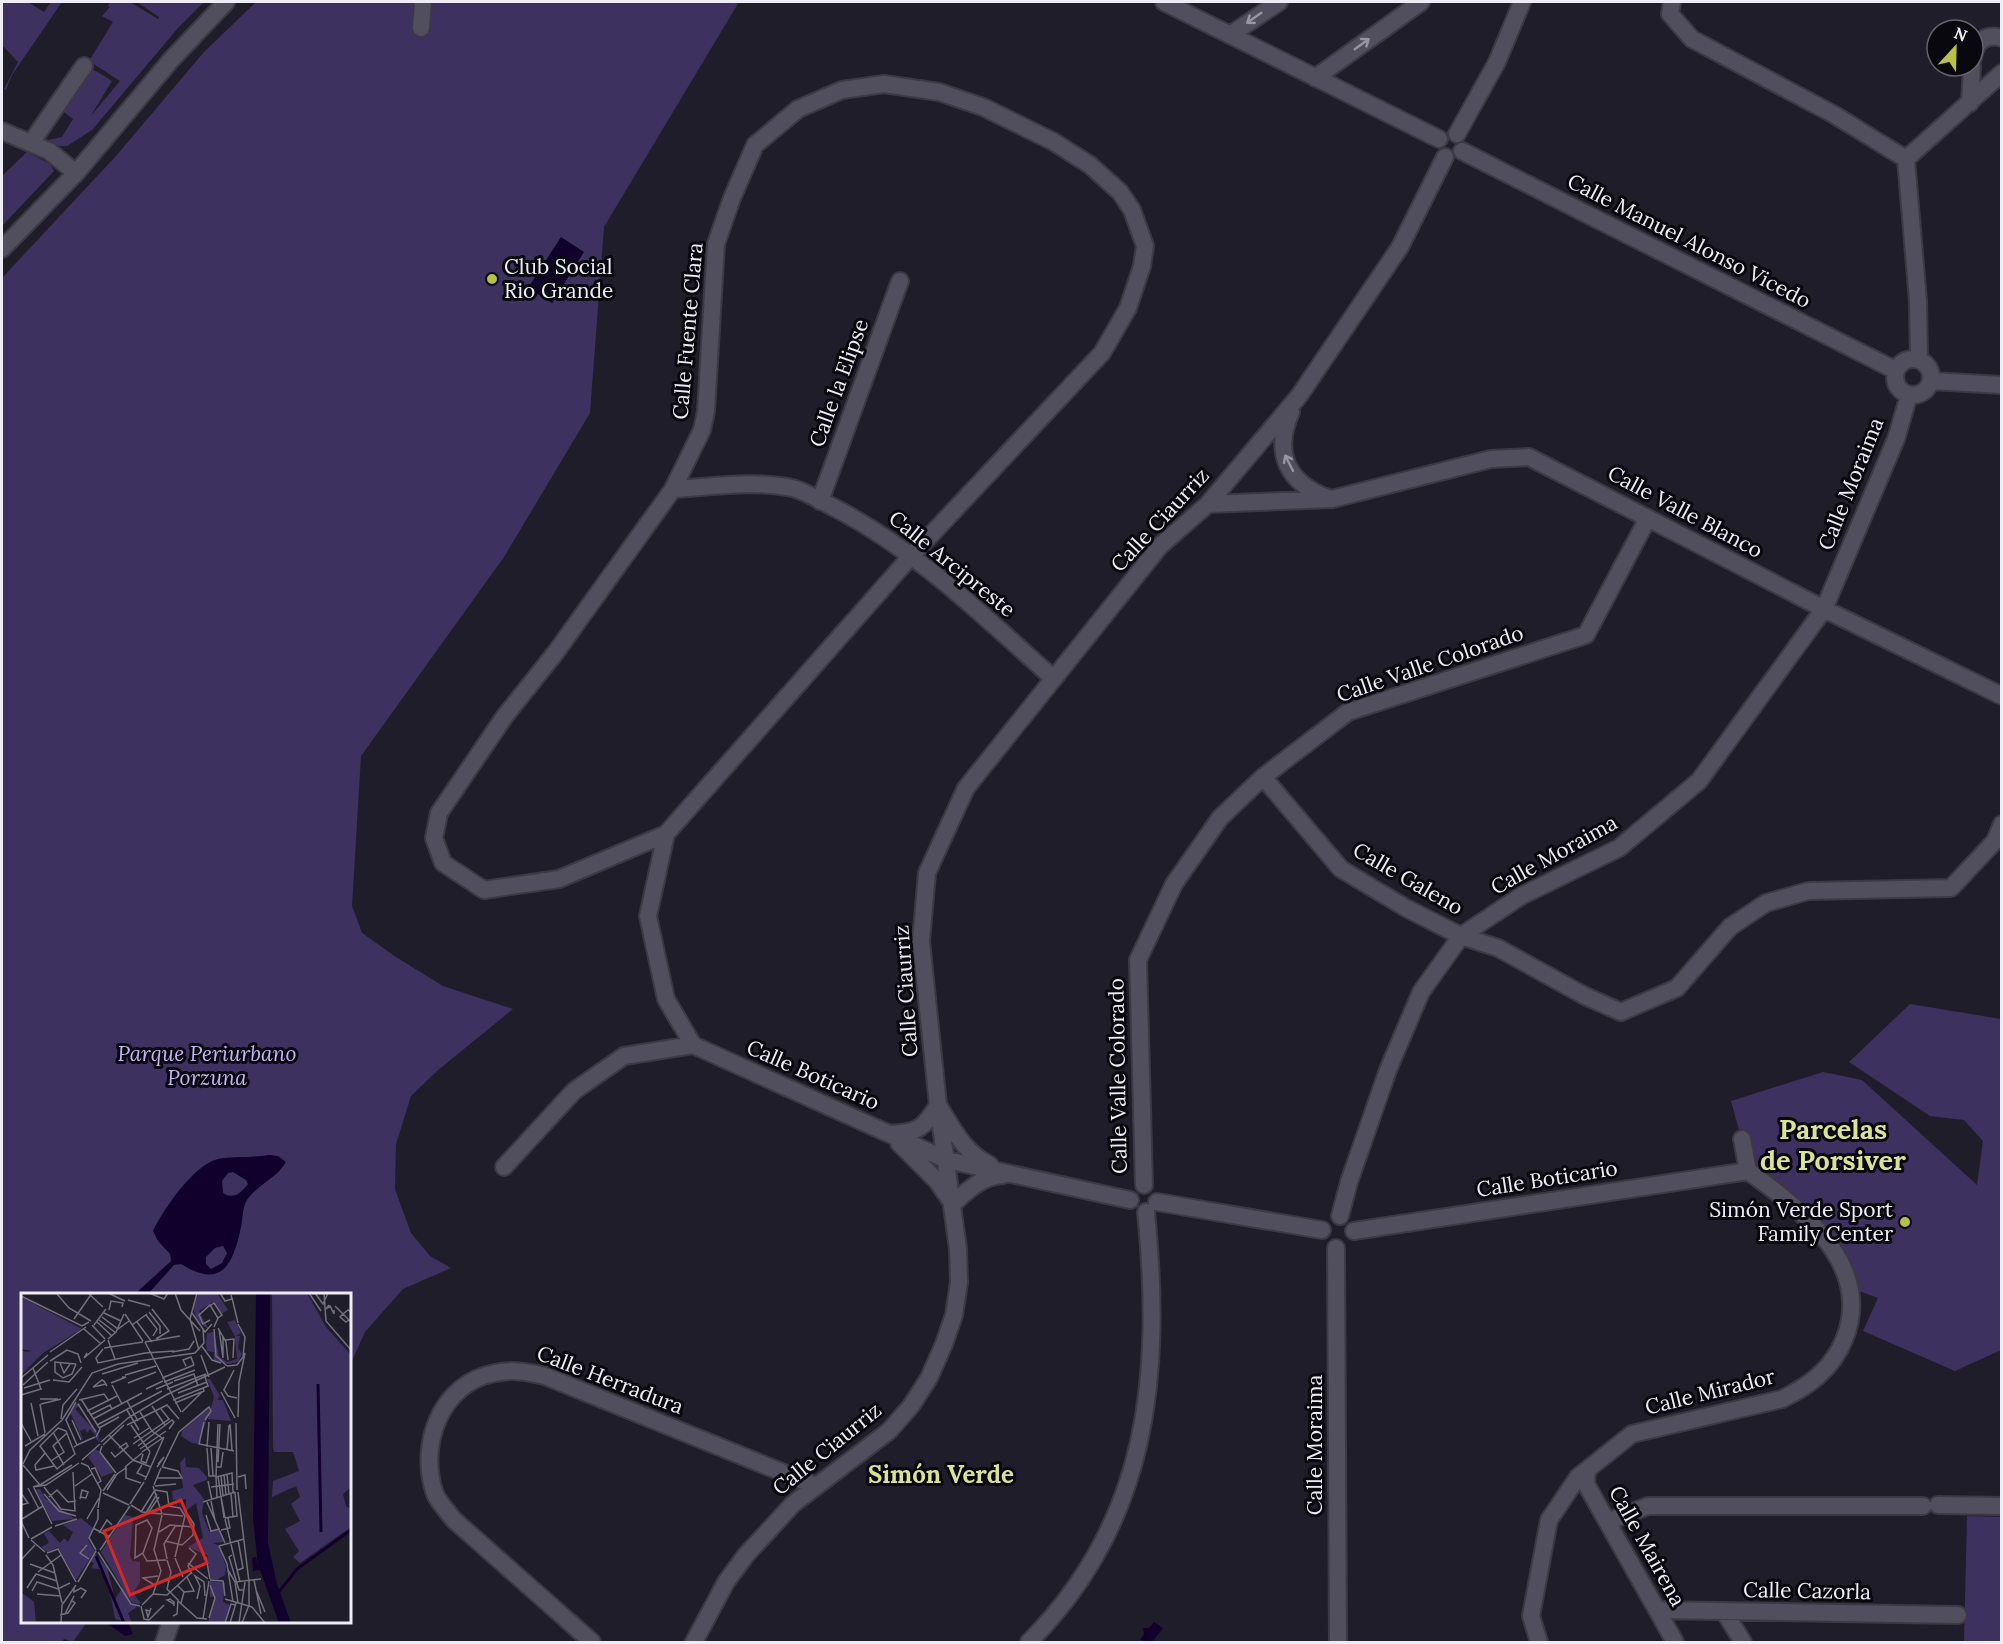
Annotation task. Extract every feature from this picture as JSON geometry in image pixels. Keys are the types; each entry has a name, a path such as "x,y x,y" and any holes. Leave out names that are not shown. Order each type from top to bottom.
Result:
{"street":[{"path":"2,249 76,172 171,60 226,2"},
{"path":"421,28 423,2"},
{"path":"1164,2 1439,139"},
{"path":"1230,36 1279,2"},
{"path":"1315,78 1421,2"},
{"path":"1457,134 1497,62 1522,2"},
{"path":"1672,2 1670,14 1692,39 1833,114 1906,159"},
{"path":"1985,38 1993,36 2001,38"},
{"path":"31,143 84,66"},
{"path":"1906,159 2001,74"},
{"path":"1970,103 1971,78"},
{"name":"Calle Fuente Clara","path":"884,84 939,92 983,108 1054,142 1090,165 1120,192 1132,210 1145,246 1142,266 1128,308 1102,353 912,555 666,834 560,879 484,890 443,863 434,838 439,813 505,716 556,652 673,489 702,430 706,411 716,244 732,198 755,145 798,109 842,90 884,84"},
{"path":"2,131 57,156 76,172"},
{"path":"1447,133 1457,134 1463,143 1462,151 1456,157 1445,157 1437,147 1439,139 1447,133"},
{"name":"Calle Manuel Alonso Vicedo","path":"1462,151 1895,370"},
{"name":"Calle Ciaurriz","path":"694,1642 726,1582 768,1529 816,1486 889,1431 911,1406 928,1378 944,1344 954,1315 959,1282 953,1204 938,1105 921,941 927,873 966,788 1160,546 1208,504 1299,396 1400,247 1445,157"},
{"path":"1906,159 1918,301 1919,359 1930,369 1931,381 1924,391 1909,395 1897,387 1895,370 1903,361 1919,359"},
{"name":"Calle la Elipse","path":"820,501 900,281"},
{"path":"1931,381 2001,385"},
{"name":"Calle Moraima","path":"1340,1216 1349,1182 1384,1081 1422,992 1461,936 1521,896 1619,848 1699,781 1824,609 1896,440 1909,395"},
{"path":"1299,396 1282,432 1282,449 1291,471 1311,491 1332,499"},
{"name":"Calle Valle Blanco","path":"1208,504 1332,499 1491,459 1529,457 1824,609 2001,696"},
{"name":"Calle Arcipreste","path":"673,489 741,485 793,488 820,501 871,527 912,555 1053,678"},
{"name":"Calle Valle Colorado","path":"1144,1185 1138,960 1174,884 1220,818 1263,777 1347,712 1586,635 1648,518"},
{"name":"Calle Galeno","path":"1263,777 1341,869 1406,908 1461,936 1498,948 1585,996 1621,1012 1677,988 1730,927 1766,903 1808,891 1951,888 1995,841 2001,824"},
{"path":"504,1167 574,1091 624,1056 693,1045 666,999 648,916 666,834"},
{"name":"Calle Boticario","path":"693,1045 947,1160 1130,1200"},
{"path":"890,1134 913,1132 925,1126 938,1105 962,1144 978,1160 1010,1174"},
{"path":"890,1134 938,1180 953,1204 968,1189 989,1176 1010,1174"},
{"path":"1742,1139 1748,1171"},
{"name":"Calle Boticario","path":"1354,1231 1748,1171"},
{"name":"Calle Mirador","path":"1539,1642 1531,1616 1549,1520 1578,1477 1632,1434 1782,1399 1805,1388 1826,1370 1839,1352 1848,1332 1852,1309 1851,1288 1839,1258 1822,1235 1784,1197 1748,1171"},
{"path":"1029,1642 1065,1602 1094,1558 1120,1507 1132,1474 1149,1395 1152,1316 1151,1207 1155,1190 1144,1185 1135,1188 1130,1200 1134,1208 1151,1207 1322,1230"},
{"path":"1340,1216 1350,1221 1354,1231 1347,1245 1336,1248 1327,1244 1322,1230 1326,1221 1340,1216"},
{"name":"Calle Moraima","path":"1336,1248 1338,1642"},
{"name":"Calle Herradura","path":"592,1642 454,1520 436,1496 429,1468 429,1446 434,1425 446,1404 462,1389 493,1373 520,1370 545,1376 816,1486"},
{"name":"Calle Mairena","path":"1587,1470 1586,1484 1609,1521 1675,1642"},
{"path":"1609,1521 1648,1506 2001,1506"},
{"name":"Calle Cazorla","path":"1657,1610 1725,1613 1958,1615"},
{"path":"1725,1613 1743,1642"},
{"path":"164,1642 171,1623"}],"green space":[{"path":"2,2 28,2 44,12 51,2 62,2 12,75 6,90 4,89 18,62 2,45"},
{"path":"110,2 130,2 158,19 159,17 137,2 204,2 178,28 92,130 67,146 59,146 48,140 62,137 73,119 64,112 91,68 112,81 90,117 120,81 89,61 113,22 102,16 110,7 108,6"},
{"name":"Parque Periurbano Porzuna","path":"256,2 739,2 604,227 590,413 504,557 361,756 352,906 362,933 443,986 513,1009 437,1071 411,1096 396,1144 395,1189 411,1233 430,1256 451,1268 403,1289 365,1332 351,1363 351,1293 21,1293 21,1623 86,1623 73,1642 64,1639 61,1642 2,1642 2,278 116,156 204,52"},
{"path":"27,152 50,164 54,171 2,226 2,176"},
{"name":"Simón Verde Sport Family Center","path":"1910,1004 2001,1019 2001,1350 1955,1371 1863,1331 1878,1298 1851,1288 1839,1258 1747,1159 1731,1101 1823,1072 1862,1080 1977,1185 1983,1141 1964,1120 1930,1116 1849,1062"},
{"path":"1967,1516 2001,1517 2001,1642 1964,1642"}],"shaded area":[{"path":"561,237 584,252 552,303 528,288"},
{"path":"269,1155 278,1156 286,1162 278,1173 247,1200 238,1241 229,1262 223,1270 215,1274 195,1271 181,1264 174,1265 149,1293 136,1293 171,1261 170,1254 158,1241 153,1231 172,1200 199,1169 218,1159","holes":["233,1172 246,1180 248,1184 240,1193 234,1196 223,1193 222,1181 228,1173","223,1246 227,1253 222,1263 211,1269 206,1264 206,1257 215,1248"]},
{"path":"1154,1622 1163,1628 1152,1642 1140,1640 1144,1634 1143,1628 1149,1628"},
{"path":"106,1623 128,1623 133,1634 125,1636"}],"place":[{"name":"Club Social Rio Grande","path":"492,279"},
{"name":"Simón Verde Sport Family Center","path":"1905,1222"}],"district":[{"name":"Parcelas de Porsiver","path":"1833,1146"},
{"name":"Simón Verde","path":"941,1475"}]}
